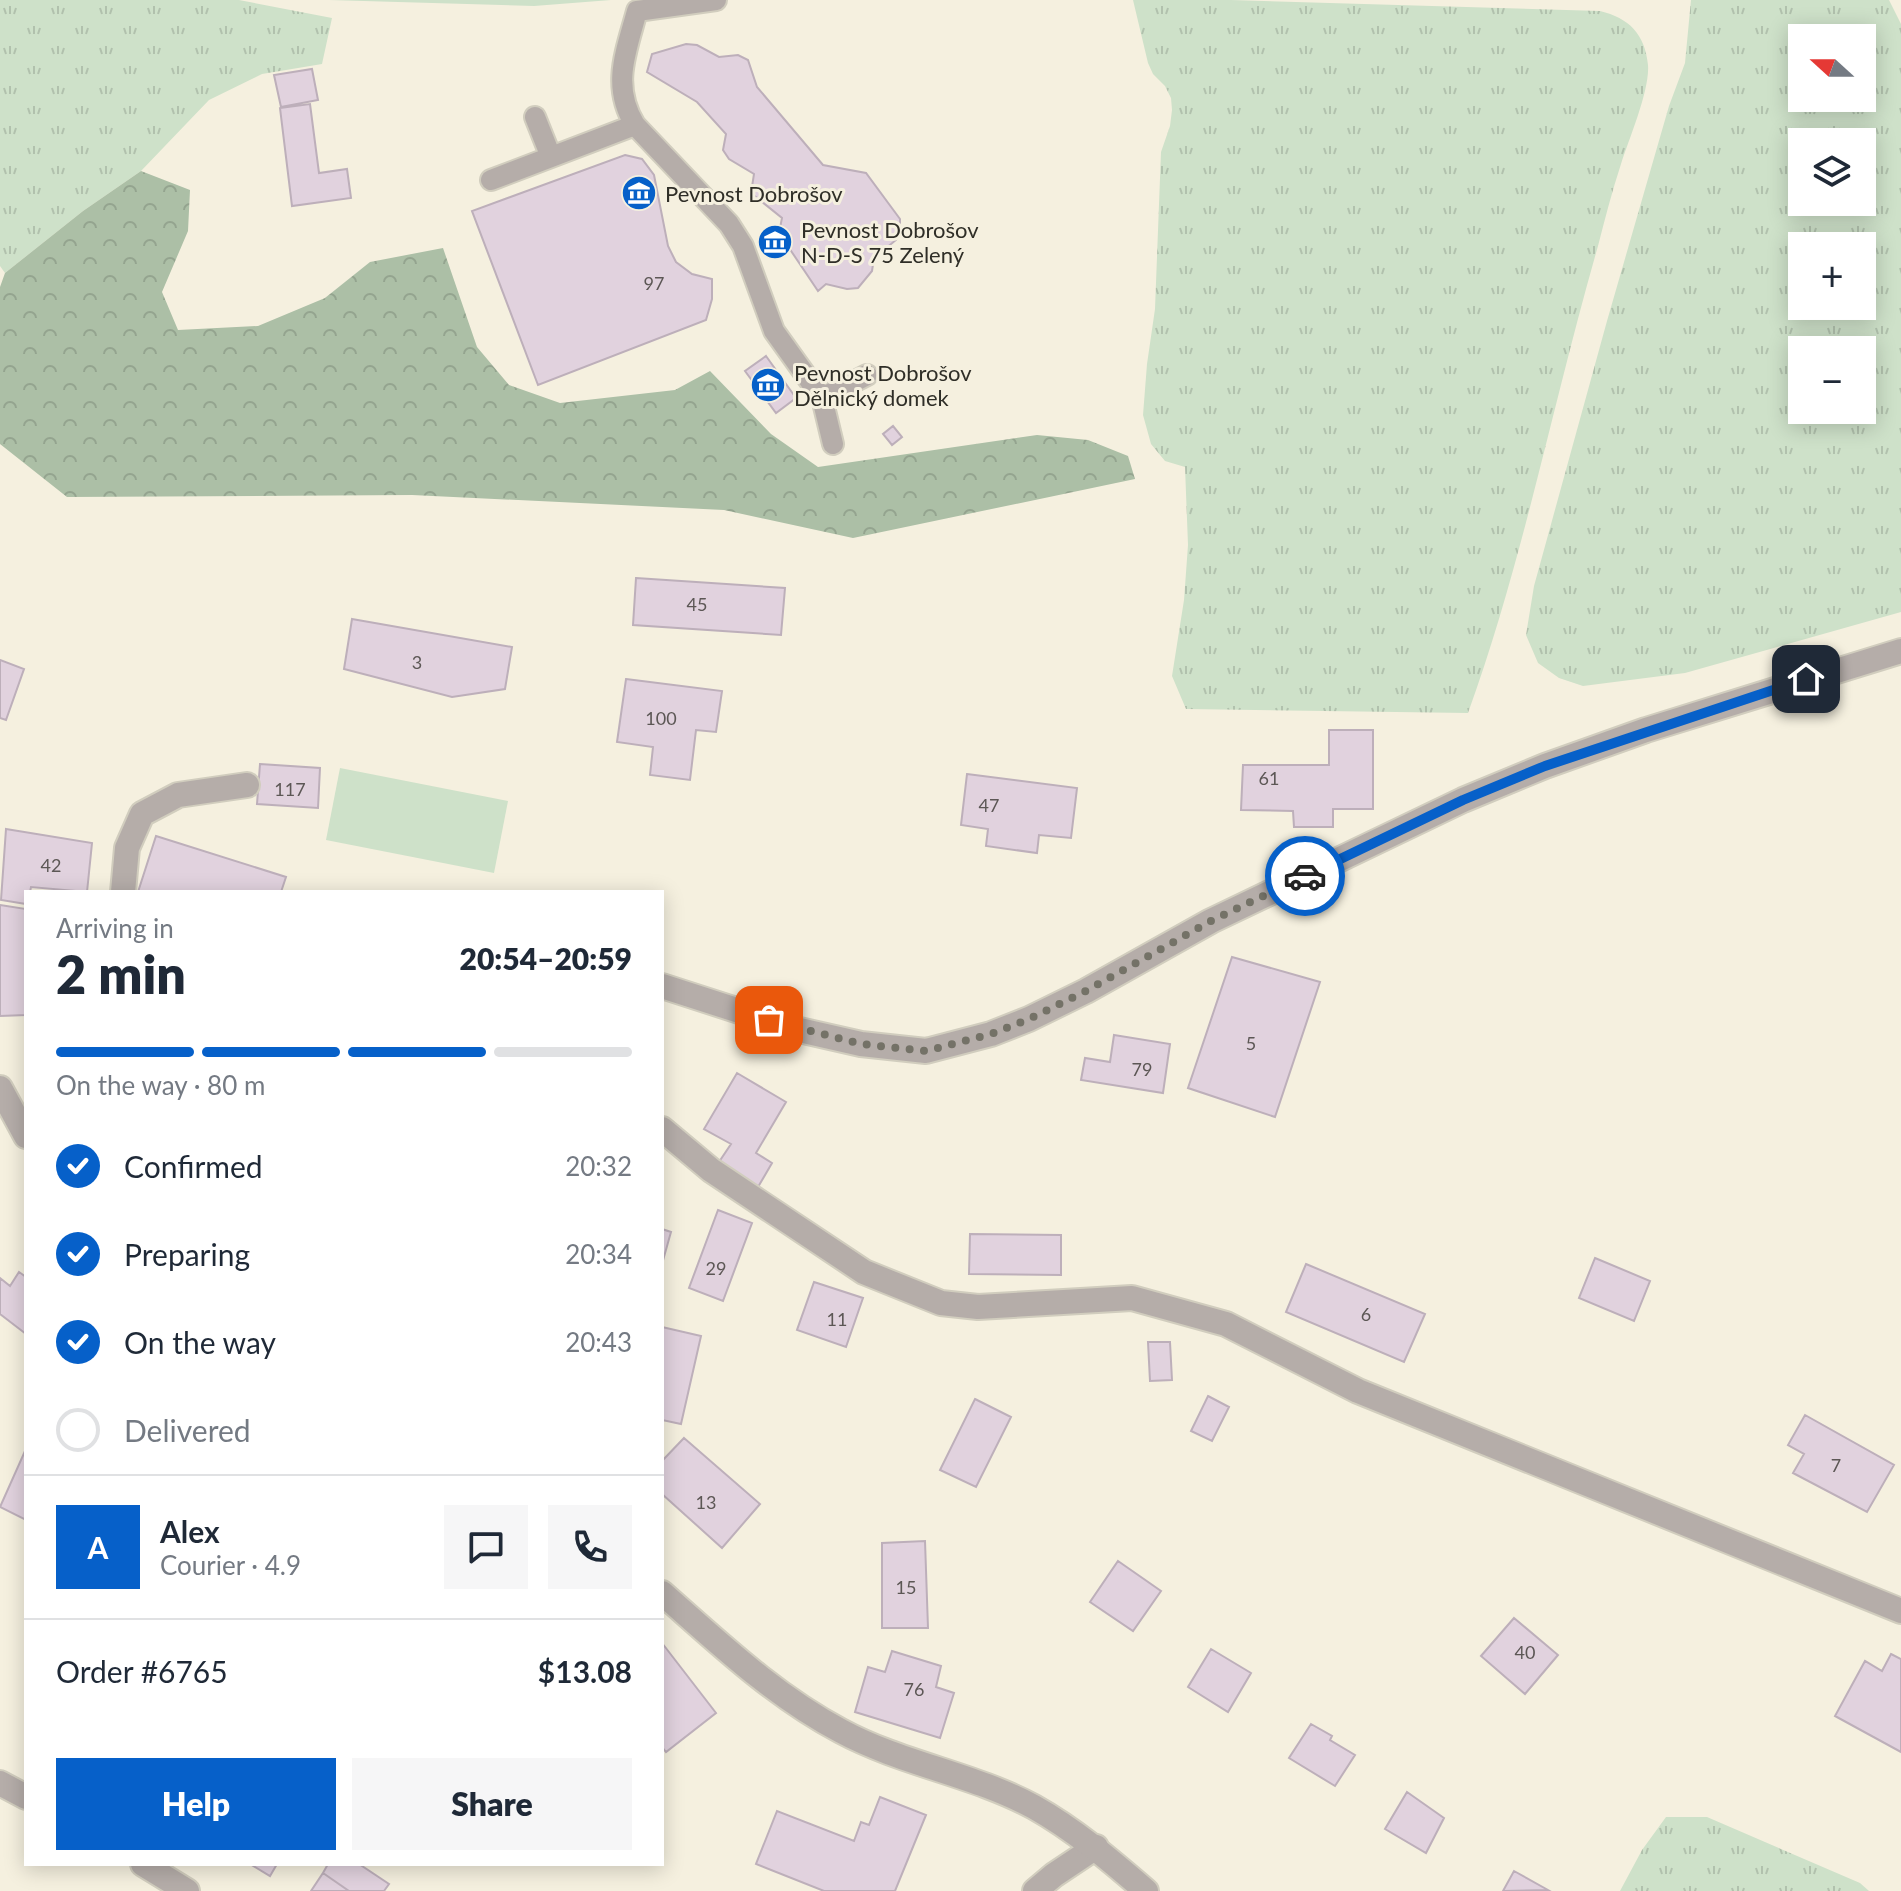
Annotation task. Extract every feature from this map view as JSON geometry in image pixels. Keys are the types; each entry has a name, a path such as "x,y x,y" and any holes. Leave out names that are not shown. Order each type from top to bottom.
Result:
{"street":[{"path":"664,987 795,1029 861,1044 926,1051 991,1034 1086,991 1211,921 1463,800 1545,766 1646,730 1901,651"},
{"path":"123,890 127,848 142,814 178,795 247,785"},
{"path":"0,1088 24,1132"},
{"path":"664,1131 711,1170 864,1272 941,1303 978,1307 1132,1298 1226,1324 1371,1397 1901,1611"},
{"path":"664,1595 748,1669 801,1708 881,1749 1032,1806 1096,1847 1146,1891"},
{"path":"0,1783 24,1796"},
{"path":"1035,1891 1096,1847"},
{"path":"146,1866 187,1891"}],"lane":[{"path":"716,0 637,11 621,75 625,109 635,125 729,224 743,246 774,331 822,398 833,444"},
{"path":"535,117 551,157"},
{"path":"491,180 635,125"},
{"path":"822,398 867,375"}],"green space":[{"path":"0,0 239,0 332,18 322,64 262,74 209,100 141,171 83,211 5,273 0,266"},
{"path":"329,0 611,0 534,6"},
{"path":"1133,0 1600,11 1627,23 1643,44 1648,75 1642,101 1609,205 1505,598 1468,713 1186,709 1172,676 1184,600 1188,545 1185,467 1165,461 1151,444 1143,415 1155,309 1161,152 1172,110 1165,86 1153,74 1148,63"},
{"path":"1691,0 1889,0 1901,24 1901,612 1685,673 1583,686 1559,678 1538,663 1526,635 1534,586 1669,106 1685,63"},
{"path":"141,171 190,190 188,231 162,292 178,330 258,326 325,298 370,262 443,248 477,347 509,385 560,403 675,390 710,371 771,434 818,467 1037,435 1088,440 1128,456 1135,479 853,538 724,510 412,495 67,497 0,444 0,287 5,273 83,211"},
{"path":"340,768 508,801 494,873 326,840"},
{"path":"1666,1817 1707,1817 1860,1883 1869,1891 1620,1891 1642,1850"}],"building":[{"path":"686,44 697,45 719,57 738,55 748,60 757,87 823,165 866,173 900,219 896,240 874,258 872,271 858,288 826,284 818,291 779,233 782,218 751,193 754,174 729,159 723,150 726,134 697,102 647,72 652,54"},
{"path":"312,69 318,100 281,107 274,75"},
{"path":"310,104 319,173 347,169 351,198 292,206 280,108"},
{"path":"625,155 642,159 654,175 668,246 676,262 692,274 712,279 712,299 706,320 538,385 472,211"},
{"path":"766,356 796,398 776,413 745,371"},
{"path":"893,426 902,437 892,445 883,434"},
{"path":"636,578 785,588 781,635 633,625"},
{"path":"352,619 512,647 505,689 452,697 344,669"},
{"path":"0,660 24,669 6,720 0,718"},
{"path":"626,679 722,691 716,732 696,730 690,780 650,775 653,747 617,742"},
{"path":"1329,730 1373,730 1373,809 1333,809 1333,827 1294,827 1293,811 1241,810 1243,765 1329,765"},
{"path":"260,764 320,768 318,808 257,804"},
{"path":"967,774 1077,788 1071,838 1039,835 1037,853 986,846 988,829 961,825"},
{"path":"6,829 92,843 87,890 31,887 30,890 24,890 24,904 1,900"},
{"path":"156,836 286,877 282,890 139,890"},
{"path":"0,905 24,909 24,1015 0,1016"},
{"path":"1232,957 1320,982 1275,1117 1188,1088"},
{"path":"1114,1035 1170,1044 1163,1093 1081,1080 1085,1058 1110,1062"},
{"path":"737,1073 786,1102 756,1153 772,1163 758,1187 719,1162 731,1144 704,1129"},
{"path":"718,1210 752,1223 723,1301 689,1288"},
{"path":"664,1230 671,1232 664,1257"},
{"path":"970,1234 1061,1235 1061,1275 969,1274"},
{"path":"1595,1258 1650,1281 1634,1321 1579,1298"},
{"path":"1306,1264 1425,1314 1404,1362 1286,1312"},
{"path":"19,1272 24,1276 24,1332 0,1314 0,1278 10,1286"},
{"path":"814,1282 863,1298 846,1347 797,1330"},
{"path":"664,1327 701,1336 681,1424 664,1420"},
{"path":"1148,1342 1170,1342 1172,1380 1150,1381"},
{"path":"1208,1396 1229,1407 1212,1441 1191,1431"},
{"path":"975,1399 1011,1417 976,1487 940,1470"},
{"path":"1805,1415 1894,1465 1867,1512 1793,1473 1804,1454 1788,1445"},
{"path":"684,1438 760,1504 722,1548 664,1496 664,1459"},
{"path":"24,1453 24,1519 0,1507"},
{"path":"925,1541 928,1628 882,1628 882,1543"},
{"path":"1118,1561 1161,1591 1133,1631 1090,1602"},
{"path":"1514,1618 1558,1655 1525,1694 1481,1656"},
{"path":"664,1646 716,1713 666,1752 664,1750"},
{"path":"1211,1649 1251,1673 1228,1712 1188,1687"},
{"path":"892,1651 941,1666 936,1687 954,1693 940,1738 855,1712 868,1667 885,1672"},
{"path":"1891,1654 1901,1659 1901,1752 1835,1716 1865,1661 1882,1671"},
{"path":"1311,1724 1355,1755 1335,1786 1289,1758"},
{"path":"1407,1792 1444,1818 1426,1853 1385,1829"},
{"path":"880,1797 926,1815 895,1891 824,1891 756,1864 777,1811 854,1841 861,1822 869,1825"},
{"path":"253,1866 276,1866 270,1876"},
{"path":"327,1866 362,1866 389,1884 384,1891 349,1891 323,1873"},
{"path":"1514,1871 1548,1890 1503,1891"},
{"path":"323,1873 349,1891 311,1891"}],"way so far":[{"path":"769,1020 861,1044 926,1051 991,1034 1086,991 1211,921 1305,876"}],"place":[{"name":"Pevnost Dobrošov","path":"639,193"},
{"name":"Pevnost Dobrošov N-D-S 75 Zelený","path":"775,242"},
{"name":"Pevnost Dobrošov Dělnický domek","path":"768,385"}],"route":[{"path":"1305,876 1463,800 1545,766 1806,679"}]}
